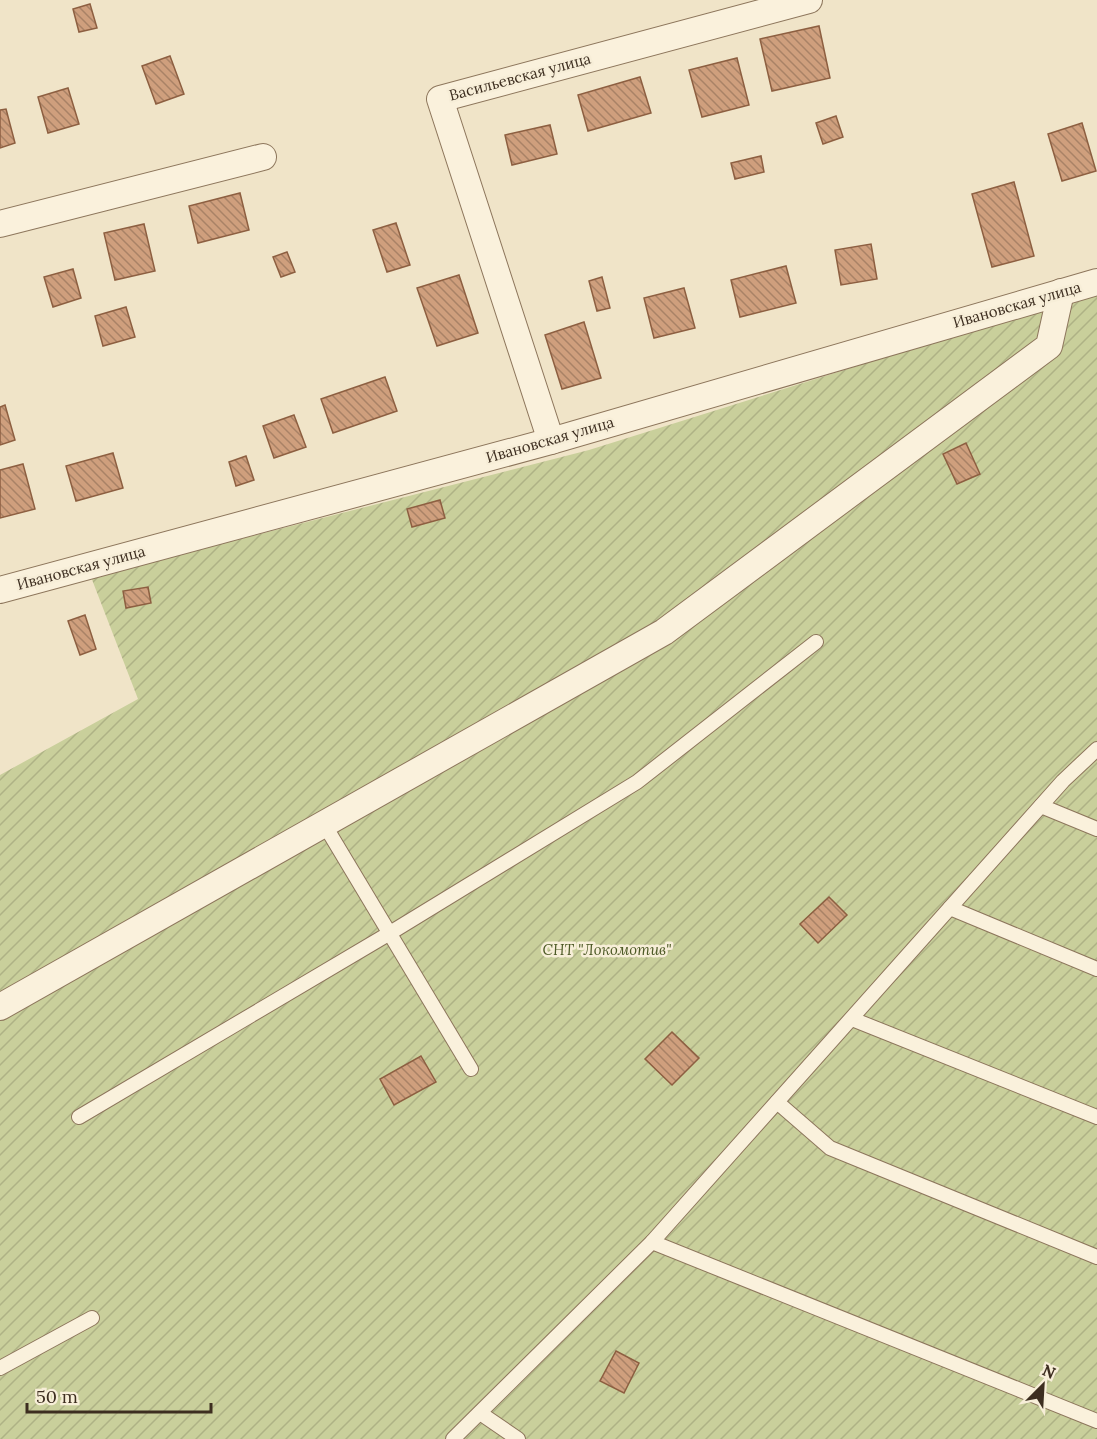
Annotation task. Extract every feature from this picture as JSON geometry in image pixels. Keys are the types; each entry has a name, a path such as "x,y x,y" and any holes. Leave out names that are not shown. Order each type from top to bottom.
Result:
{"street":[{"name":"Васильевская улица","path":"551,441 440,99 809,0"},
{"path":"0,224 263,157"},
{"name":"Ивановская улица","path":"0,590 551,441 1097,282"},
{"path":"0,1007 664,632 1050,346 1061,292"}],"lane":[{"path":"79,1117 390,933 637,782 816,642"},
{"path":"453,1439 652,1242 1063,781 1097,749"},
{"path":"1041,807 1097,829"},
{"path":"324,824 471,1069"},
{"path":"950,908 1097,969"},
{"path":"852,1018 1097,1117"},
{"path":"777,1102 830,1148 1097,1257"},
{"path":"652,1242 1097,1421"},
{"path":"0,1368 92,1318"},
{"path":"480,1413 518,1439"}],"green space":[{"name":"СНТ \"Локомотив\"","path":"1097,291 1097,1439 0,1439 0,775 138,699 91,577 589,450"}],"building":[{"path":"90,4 97,28 79,32 73,9"},
{"path":"819,26 830,78 772,91 760,39"},
{"path":"170,56 184,94 156,104 142,66"},
{"path":"737,58 749,105 702,117 689,70"},
{"path":"640,77 651,113 588,131 578,95"},
{"path":"68,88 79,124 48,133 38,97"},
{"path":"6,109 15,143 0,148 0,110"},
{"path":"836,116 843,137 823,144 816,123"},
{"path":"1082,123 1096,171 1062,181 1048,134"},
{"path":"550,125 557,154 512,165 505,135"},
{"path":"761,156 764,172 735,179 731,163"},
{"path":"1014,182 1034,256 992,267 972,194"},
{"path":"240,193 249,230 198,243 189,206"},
{"path":"396,223 410,265 387,272 373,230"},
{"path":"144,224 155,271 115,280 104,233"},
{"path":"871,244 877,279 841,285 835,250"},
{"path":"287,252 295,272 281,277 273,257"},
{"path":"786,266 796,303 740,317 731,280"},
{"path":"73,269 81,298 53,307 44,277"},
{"path":"459,275 478,333 437,346 417,288"},
{"path":"602,277 610,308 597,311 589,281"},
{"path":"684,288 695,328 654,338 644,298"},
{"path":"126,307 135,337 103,346 95,316"},
{"path":"584,322 601,378 562,389 545,335"},
{"path":"385,377 397,411 333,433 321,399"},
{"path":"5,405 15,440 0,445 0,407"},
{"path":"294,415 306,447 274,458 263,426"},
{"path":"966,443 980,474 957,484 943,454"},
{"path":"113,453 123,488 76,501 66,466"},
{"path":"246,456 254,480 236,486 229,462"},
{"path":"23,464 35,509 0,518 0,470"},
{"path":"440,500 445,518 412,527 407,509"},
{"path":"148,587 151,603 126,608 123,591"},
{"path":"85,615 96,649 80,655 68,621"},
{"path":"829,897 847,915 818,943 800,924"},
{"path":"672,1032 699,1058 672,1085 645,1059"},
{"path":"421,1056 436,1082 394,1105 380,1079"},
{"path":"616,1351 639,1363 624,1393 600,1381"}]}
